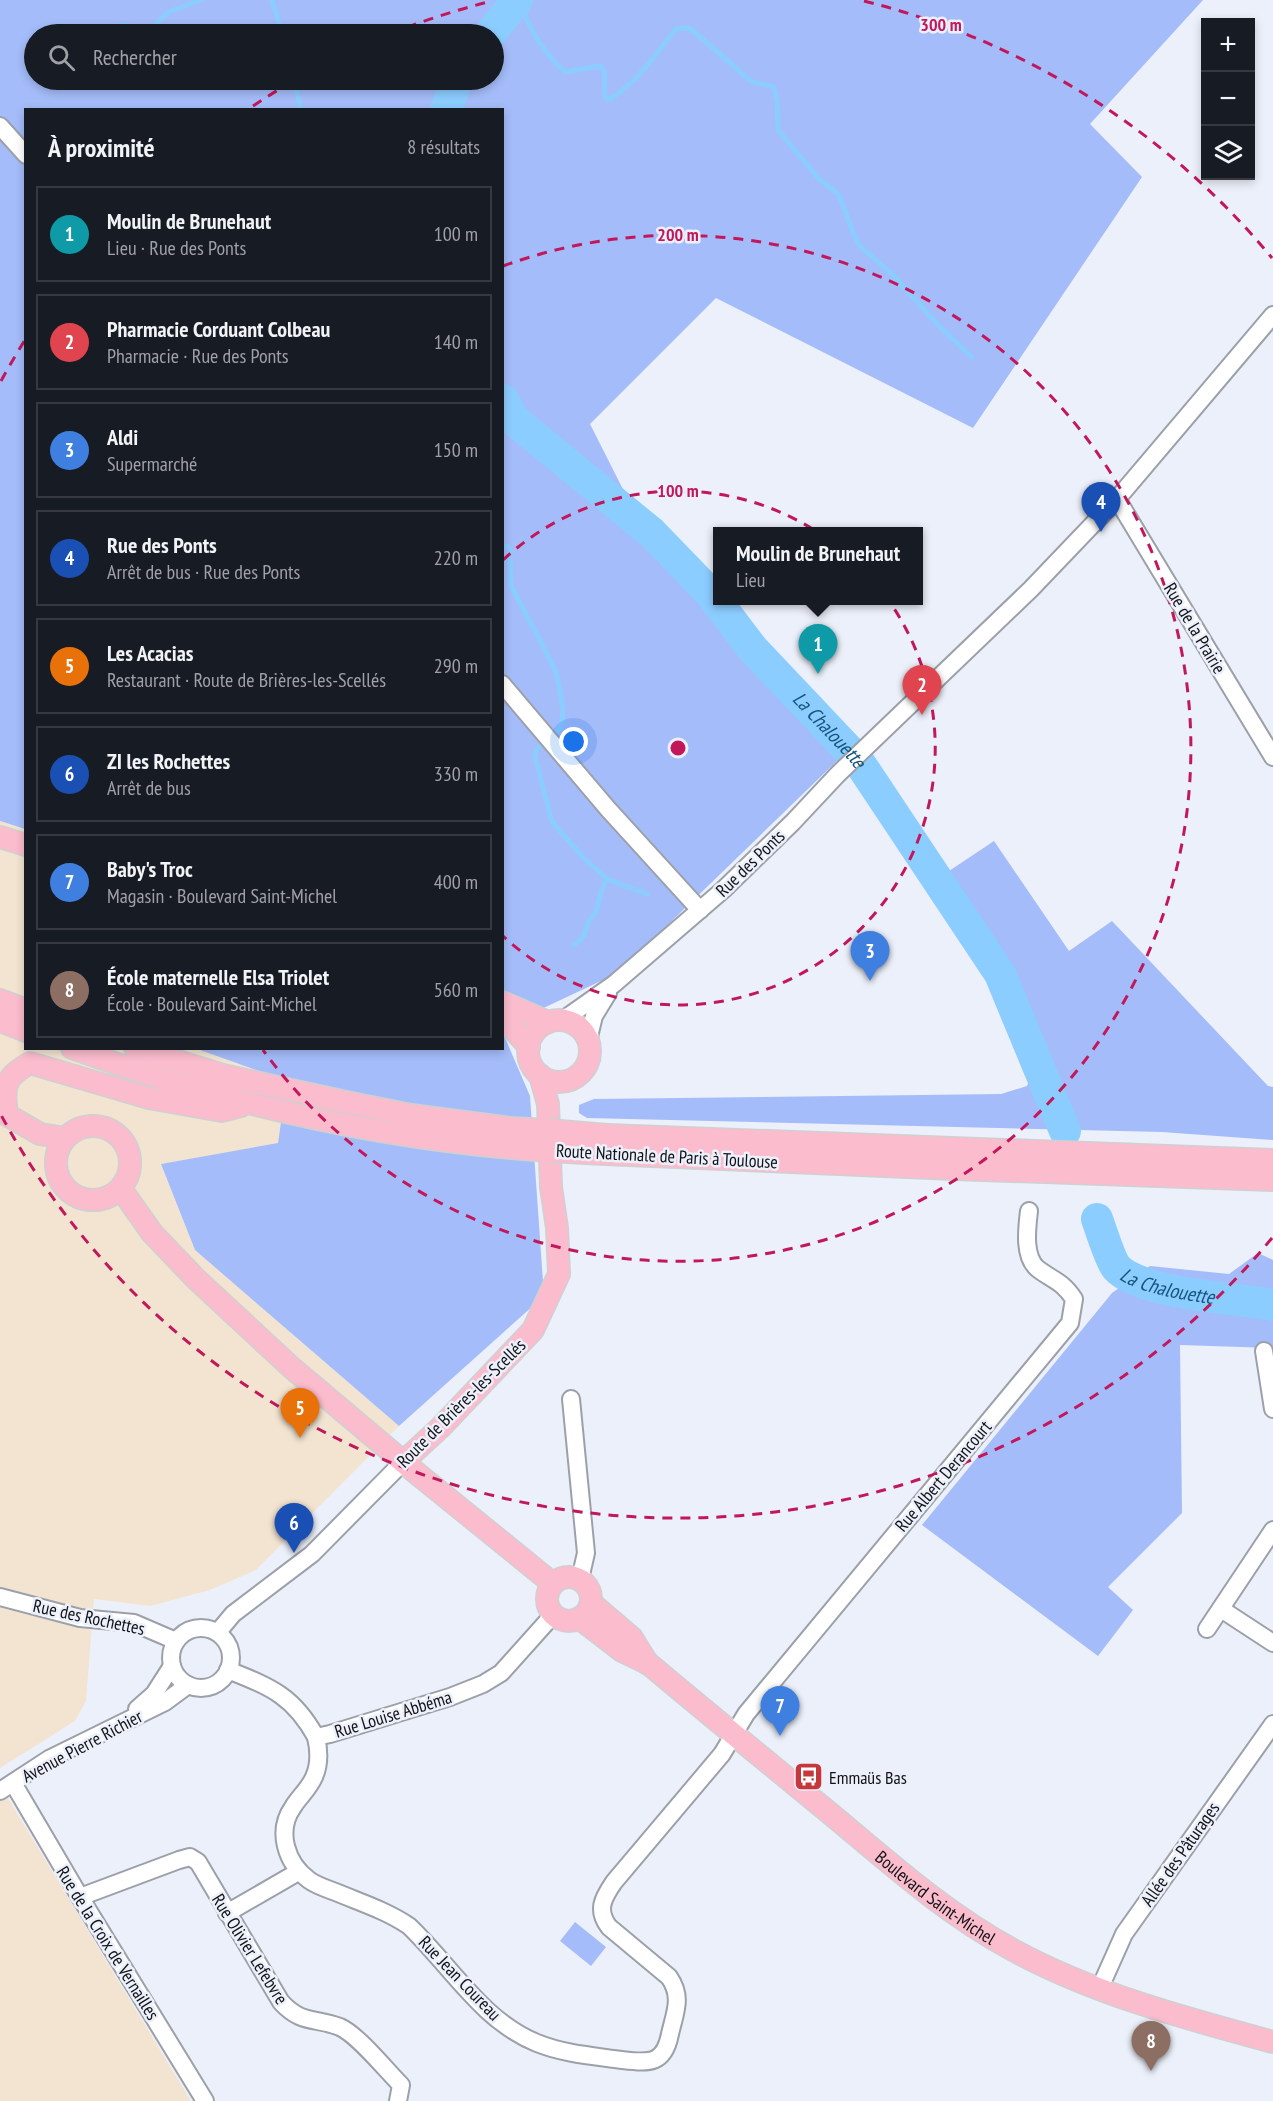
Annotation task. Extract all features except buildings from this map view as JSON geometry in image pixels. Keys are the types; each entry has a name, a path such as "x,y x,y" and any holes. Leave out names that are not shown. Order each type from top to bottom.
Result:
{"main road":[{"path":"0,837 24,844"},
{"path":"0,1000 24,1009"},
{"path":"504,1003 579,1027 588,1041 590,1051 588,1061 583,1070 566,1081 548,1080 540,1075 531,1063 529,1047 535,1032 556,1021"},
{"path":"504,1018 529,1047"},
{"path":"0,1021 24,1030"},
{"name":"Route Nationale de Paris à Toulouse","path":"77,1050 128,1069 249,1105 412,1136 510,1138 955,1169 1273,1180"},
{"name":"Route Nationale de Paris à Toulouse","path":"141,1050 223,1076 510,1138"},
{"path":"64,1138 40,1134 8,1115 4,1096 5,1085 16,1070 30,1063 148,1098 222,1111 249,1105"},
{"name":"Route de Brières-les-Scellés","path":"403,1462 441,1426 533,1330 559,1274 557,1228 551,1186 548,1104 540,1075"},
{"path":"548,1104 566,1081"},
{"path":"0,1125 55,1160"},
{"path":"85,1126 108,1129 118,1135 126,1144 131,1167 121,1189 112,1196 90,1201 68,1192 56,1172 55,1160 64,1138 85,1126"},
{"name":"Route Nationale de Paris à Toulouse","path":"606,1144 1273,1160"},
{"path":"121,1189 152,1233 196,1280 292,1368 552,1583"},
{"path":"570,1576 580,1579 590,1591 585,1610 567,1621 553,1615 546,1600 552,1583 570,1576"},
{"name":"Boulevard Saint-Michel","path":"585,1610 632,1638 649,1664 934,1900 976,1928 1013,1950 1099,1990 1193,2021 1273,2042"}],"street":[{"path":"0,126 24,153"},
{"name":"Rue des Ponts","path":"556,1021 614,984 723,890 863,749 1031,589 1117,499 1273,315"},
{"name":"Rue de la Prairie","path":"1117,499 1273,757"},
{"path":"504,686 608,809 700,910"},
{"name":"Rue des Ponts","path":"588,1041 594,1017 614,984"},
{"name":"Rue Albert Derancourt","path":"735,1735 746,1714 1070,1323 1074,1299 1065,1285 1036,1268 1026,1243 1029,1211"},
{"path":"1264,1351 1273,1409"},
{"path":"571,1399 586,1553 580,1579"},
{"name":"Route de Brières-les-Scellés","path":"219,1632 233,1614 312,1554 403,1462"},
{"path":"1207,1629 1273,1530"},
{"name":"Rue des Rochettes","path":"0,1597 80,1618 134,1623 176,1641"},
{"path":"1221,1609 1273,1643"},
{"name":"Rue Louise Abbéma","path":"228,1670 276,1691 306,1719 316,1737 343,1731 483,1684 501,1673 553,1615"},
{"path":"197,1628 219,1632 230,1649 231,1658 228,1670 220,1681 213,1685 196,1688 188,1685 175,1674 172,1666 171,1657 176,1641 189,1630 197,1628"},
{"path":"120,1723 154,1694 172,1666"},
{"name":"Avenue Pierre Richier","path":"6,1787 49,1760 165,1702 188,1685"},
{"name":"Allée des Pâturages","path":"1099,1990 1124,1934 1273,1724"},
{"name":"Rue Jean Coureau","path":"298,1872 312,1882 388,1914 409,1926 489,2012 521,2035 537,2043 575,2053 641,2062 653,2061 661,2057 669,2040 678,1996 669,1977 609,1927 602,1918 602,1907 605,1896 614,1882 722,1754 735,1735"},
{"path":"227,1913 298,1872 287,1852 284,1835 286,1819 314,1779 318,1768 316,1737"},
{"name":"Rue de la Croix de Vernailles","path":"6,1787 80,1897 205,2101"},
{"name":"Rue Olivier Lefebvre","path":"80,1897 179,1860 190,1857 198,1862 281,2002 291,2013 339,2027 351,2034 400,2085 399,2101"}],"shaded area":[{"path":"0,0 1203,0 1090,124 1142,177 973,428 716,298 590,424 638,519 838,760 618,973 504,1027 504,108 24,108 24,829 0,821"},
{"path":"0,821 24,829 24,1050 200,1050 287,1081 278,1144 161,1164 195,1250 399,1426 256,1570 210,1590 150,1606 94,1599 86,1701 75,1721 0,1768"},
{"path":"994,841 1069,951 1112,921 1268,1086 1273,1087 1273,1140 1162,1132 587,1118 579,1113 579,1105 594,1099 1001,1094 1027,1086 1043,1042 928,885"},
{"path":"504,1035 530,1096 544,1296 399,1426 195,1250 161,1164 278,1143 287,1081 200,1050 504,1050"},
{"path":"1258,1253 1273,1260 1273,1348 1180,1345 1182,1513 1108,1587 1133,1610 1098,1656 922,1525 1112,1293 1150,1266 1229,1274"},
{"path":"0,1785 191,2101 0,2101"},
{"path":"575,1922 606,1947 591,1966 560,1941"}],"waterway":[{"path":"156,24 168,12 201,0"},
{"path":"272,0 279,24"},
{"name":"La Chalouette","path":"498,24 517,0"},
{"path":"520,0 532,30 557,64 565,72 600,66 604,71 605,97 610,99 637,76 676,29 690,28 752,82 774,87 778,130 818,178 839,195 860,246 894,276 939,326 972,357"},
{"path":"296,90 301,108"},
{"name":"La Chalouette","path":"447,108 453,90"},
{"name":"La Chalouette","path":"504,402 514,420 652,533 713,597"},
{"path":"504,546 510,549 511,586 554,667 560,689 562,722 555,733 536,750 535,757 552,822 584,858 607,879 647,894"},
{"name":"La Chalouette","path":"719,605 752,648 857,759 1000,974 1065,1131"},
{"path":"574,945 584,936 588,922 596,912 607,879"},
{"name":"La Chalouette","path":"1097,1219 1116,1267 1128,1276 1145,1283 1190,1294 1273,1305"}],"place":[{"name":"Rue des Ponts","path":"1101,532"},
{"name":"Moulin de Brunehaut","path":"818,674"},
{"name":"Pharmacie Corduant Colbeau","path":"922,715"},
{"name":"Aldi","path":"870,981"},
{"name":"Les Acacias","path":"300,1438"},
{"name":"ZI les Rochettes","path":"294,1553"},
{"name":"Baby's Troc","path":"780,1736"},
{"name":"Emmaüs Bas","path":"808,1777"},
{"name":"École maternelle Elsa Triolet","path":"1151,2071"}]}
